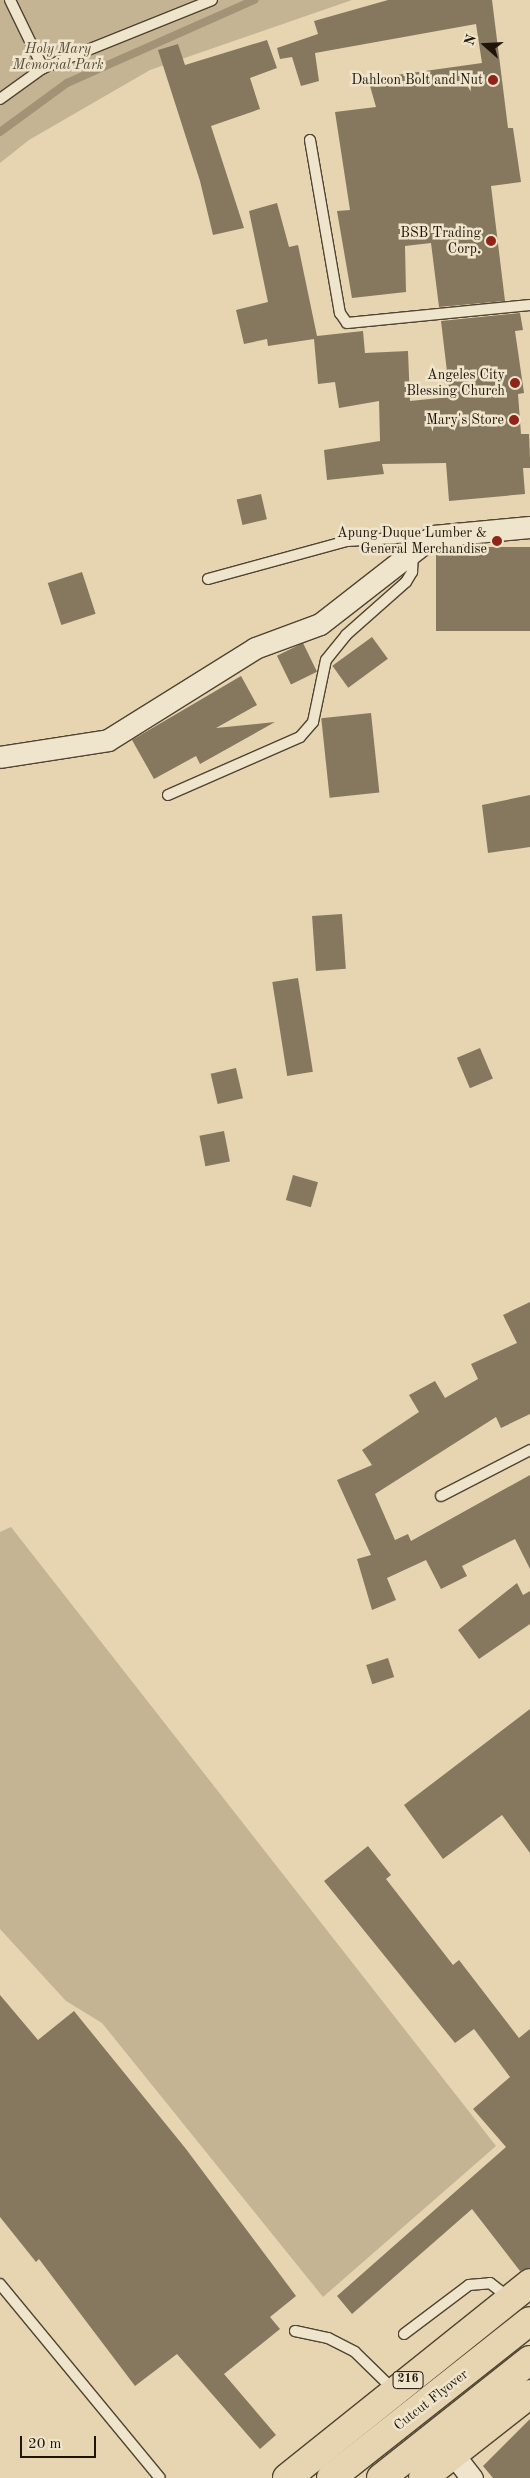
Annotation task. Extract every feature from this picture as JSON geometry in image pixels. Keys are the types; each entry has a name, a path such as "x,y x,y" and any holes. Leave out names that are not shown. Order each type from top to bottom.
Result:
{"main road":[{"name":"216","path":"287,2478 520,2291"},
{"name":"Cutcut Flyover","path":"331,2478 530,2321"},
{"path":"381,2478 530,2360"},
{"path":"423,2478 530,2394"}],"street":[{"path":"0,757 108,740 256,648 320,624 353,602 413,549 432,536 530,527"},
{"path":"453,2454 472,2478"}],"lane":[{"path":"10,0 43,68"},
{"path":"0,99 43,68 212,0"},
{"path":"310,140 340,313 347,324 530,305"},
{"path":"208,579 347,541 432,536"},
{"path":"168,796 300,737 318,708 326,660 346,636 406,582 412,572 413,549"},
{"path":"441,1496 530,1450"},
{"path":"404,2334 469,2285 490,2283 520,2291"},
{"path":"0,2284 160,2478"},
{"path":"295,2331 328,2338 355,2352 394,2391"}],"green space":[{"name":"Holy Mary Memorial Park","path":"0,0 352,0 150,70 29,140 0,163"},
{"path":"11,1527 496,2146 323,2297 102,2023 66,2001 0,1929 0,1532"}],"building":[{"path":"388,0 492,0 508,128 513,128 521,182 491,186 505,301 439,307 431,243 405,246 406,292 352,298 337,211 350,210 335,112 376,107 368,79 482,63 476,24 315,53 319,81 301,86 292,57 280,59 277,48 318,34 314,21"},
{"path":"267,40 277,68 250,78 260,109 211,126 244,228 213,235 200,181 158,50 178,44 185,65"},
{"path":"277,203 289,247 298,245 317,336 363,331 365,353 408,351 410,401 450,397 441,321 520,313 523,330 515,331 524,393 518,394 521,434 529,434 530,458 530,468 523,468 525,494 449,501 446,463 382,464 384,474 327,480 324,450 380,441 379,401 339,408 335,382 318,384 314,339 268,346 267,339 244,344 236,310 268,302 249,211"},
{"path":"261,494 267,519 242,525 237,500"},
{"path":"436,547 530,547 530,631 436,631"},
{"path":"82,572 96,614 61,625 48,583"},
{"path":"372,637 388,659 348,688 332,666"},
{"path":"303,643 317,672 291,684 277,656"},
{"path":"241,676 257,705 216,728 275,722 200,764 196,756 154,779 132,740"},
{"path":"371,713 379,793 330,798 321,718"},
{"path":"530,795 530,847 488,853 482,805"},
{"path":"342,914 346,969 316,971 312,916"},
{"path":"298,978 313,1072 287,1076 272,982"},
{"path":"480,1048 493,1078 470,1088 457,1058"},
{"path":"236,1068 243,1098 218,1104 211,1074"},
{"path":"224,1131 230,1161 205,1166 199,1136"},
{"path":"293,1175 318,1182 311,1207 286,1200"},
{"path":"530,1302 530,1414 501,1428 496,1417 375,1494 395,1540 408,1534 411,1541 530,1475 530,1569 515,1539 462,1566 467,1576 441,1589 426,1560 387,1578 396,1600 372,1610 357,1559 371,1555 337,1480 372,1465 362,1450 419,1412 409,1395 435,1381 445,1398 478,1379 471,1364 517,1343 503,1315"},
{"path":"517,1583 523,1595 530,1591 530,1624 479,1659 458,1630"},
{"path":"388,1658 394,1677 372,1684 366,1665"},
{"path":"530,1709 530,1853 502,1815 443,1859 404,1805"},
{"path":"368,1846 391,1875 386,1879 453,1965 459,1960 519,2038 530,2029 530,2268 520,2271 472,2209 352,2314 337,2296 506,2147 473,2109 510,2077 474,2029 455,2043 324,1881"},
{"path":"0,1995 38,2040 74,2011 186,2149 296,2296 270,2317 280,2329 224,2374 276,2435 260,2449 177,2354 135,2386 39,2259 36,2262 0,2217"},
{"path":"530,2419 530,2478 493,2478 483,2466"}],"waterway":[{"path":"0,132 67,83 254,0"}],"place":[{"name":"Dahlcon Bolt and Nut","path":"493,80"},
{"name":"BSB Trading Corp.","path":"491,241"},
{"name":"Angeles City Blessing Church","path":"515,383"},
{"name":"Mary's Store","path":"514,420"},
{"name":"Apung Duque Lumber & General Merchandise","path":"497,541"}]}
